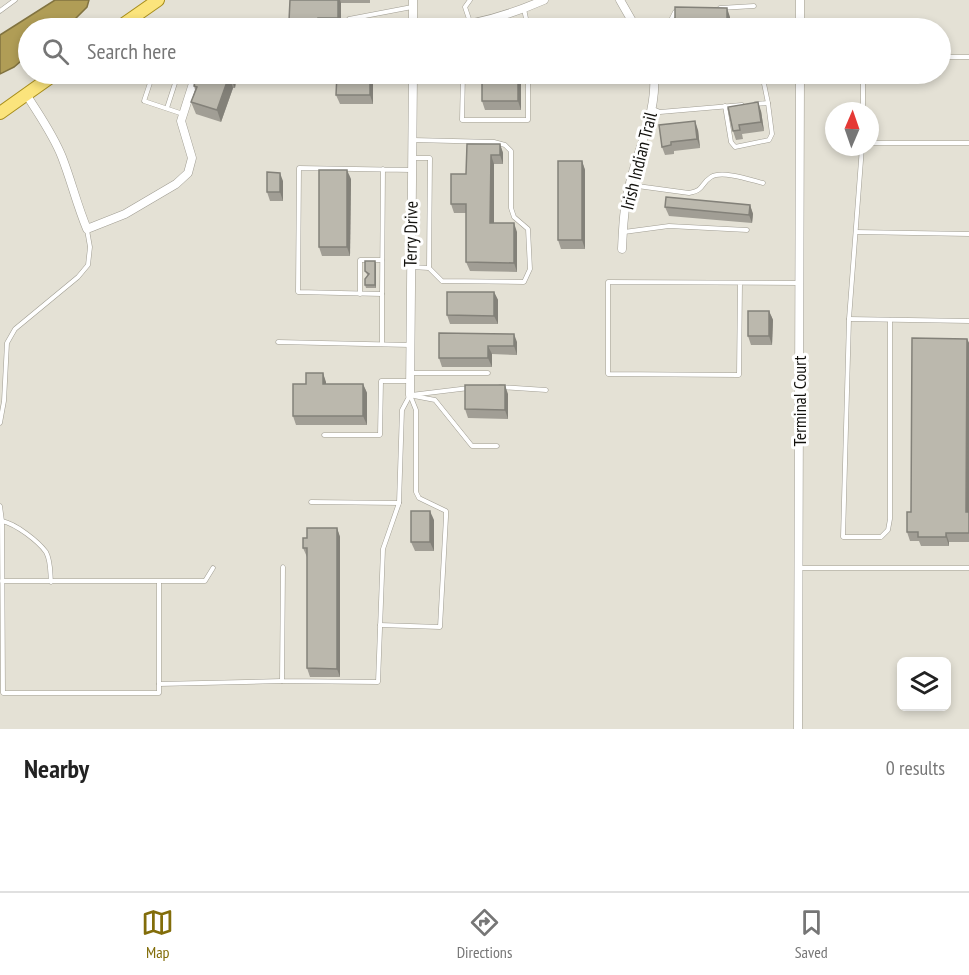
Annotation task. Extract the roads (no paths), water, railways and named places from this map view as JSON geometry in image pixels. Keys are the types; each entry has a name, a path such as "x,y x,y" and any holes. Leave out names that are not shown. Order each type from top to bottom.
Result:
{"main road":[{"path":"132,18 158,0"},
{"path":"0,113 40,84"}],"street":[{"path":"488,18 544,0"},
{"path":"620,0 630,18"},
{"path":"800,0 800,18"},
{"path":"26,94 50,132 62,157 76,203 87,229 124,214 176,184 188,172 192,158 181,121 193,84"},
{"name":"Terry Drive","path":"410,395 413,84"},
{"name":"Irish Indian Trail","path":"622,249 629,185 653,109 654,84"},
{"name":"Terminal Court","path":"798,729 800,84"}],"lane":[{"path":"0,10 15,0"},
{"path":"468,18 465,7 470,0"},
{"path":"353,18 413,3"},
{"path":"709,9 754,6"},
{"path":"524,8 526,18"},
{"path":"672,18 675,12 686,11"},
{"path":"951,57 969,57"},
{"path":"150,84 144,101 183,114"},
{"path":"167,108 175,84"},
{"path":"463,84 462,120 528,120 528,84"},
{"path":"725,106 731,142 735,147 769,140 772,134 764,84"},
{"path":"863,84 863,102"},
{"path":"653,109 660,112 768,103"},
{"path":"411,267 429,268 442,281 524,282 530,269 528,229 514,217 511,208 512,152 505,145 494,142 412,140"},
{"path":"879,143 969,143"},
{"path":"861,156 849,319 843,537 881,537 888,530 890,519 890,320"},
{"path":"412,158 430,158 429,268"},
{"path":"382,294 298,292 298,168 412,171"},
{"path":"382,344 382,294 379,270 382,260 383,170"},
{"path":"629,185 689,193 698,191 712,177 722,174 763,183"},
{"path":"623,232 675,225 747,230"},
{"path":"0,423 4,401 7,343 15,329 78,277 88,265 90,247 87,229"},
{"path":"856,232 969,234"},
{"path":"360,294 360,278 363,269 360,260 382,260"},
{"path":"360,278 366,278"},
{"path":"740,283 739,375 608,374 608,282 800,283"},
{"path":"849,319 969,321"},
{"path":"278,342 410,345"},
{"path":"324,435 380,435 381,381 410,377 488,373"},
{"path":"410,395 479,387"},
{"path":"499,387 546,390"},
{"path":"410,395 435,400 472,446 497,446"},
{"path":"159,684 282,681 378,682 383,549 399,503 402,410 410,395"},
{"path":"380,625 440,627 447,517 446,511 419,498 416,492 416,410 410,395"},
{"path":"311,502 399,503"},
{"path":"0,506 3,693 159,693 159,582"},
{"path":"2,520 15,524 46,552 51,582"},
{"path":"282,681 283,567"},
{"path":"2,581 206,582 213,568"},
{"path":"799,568 969,568"}]}
